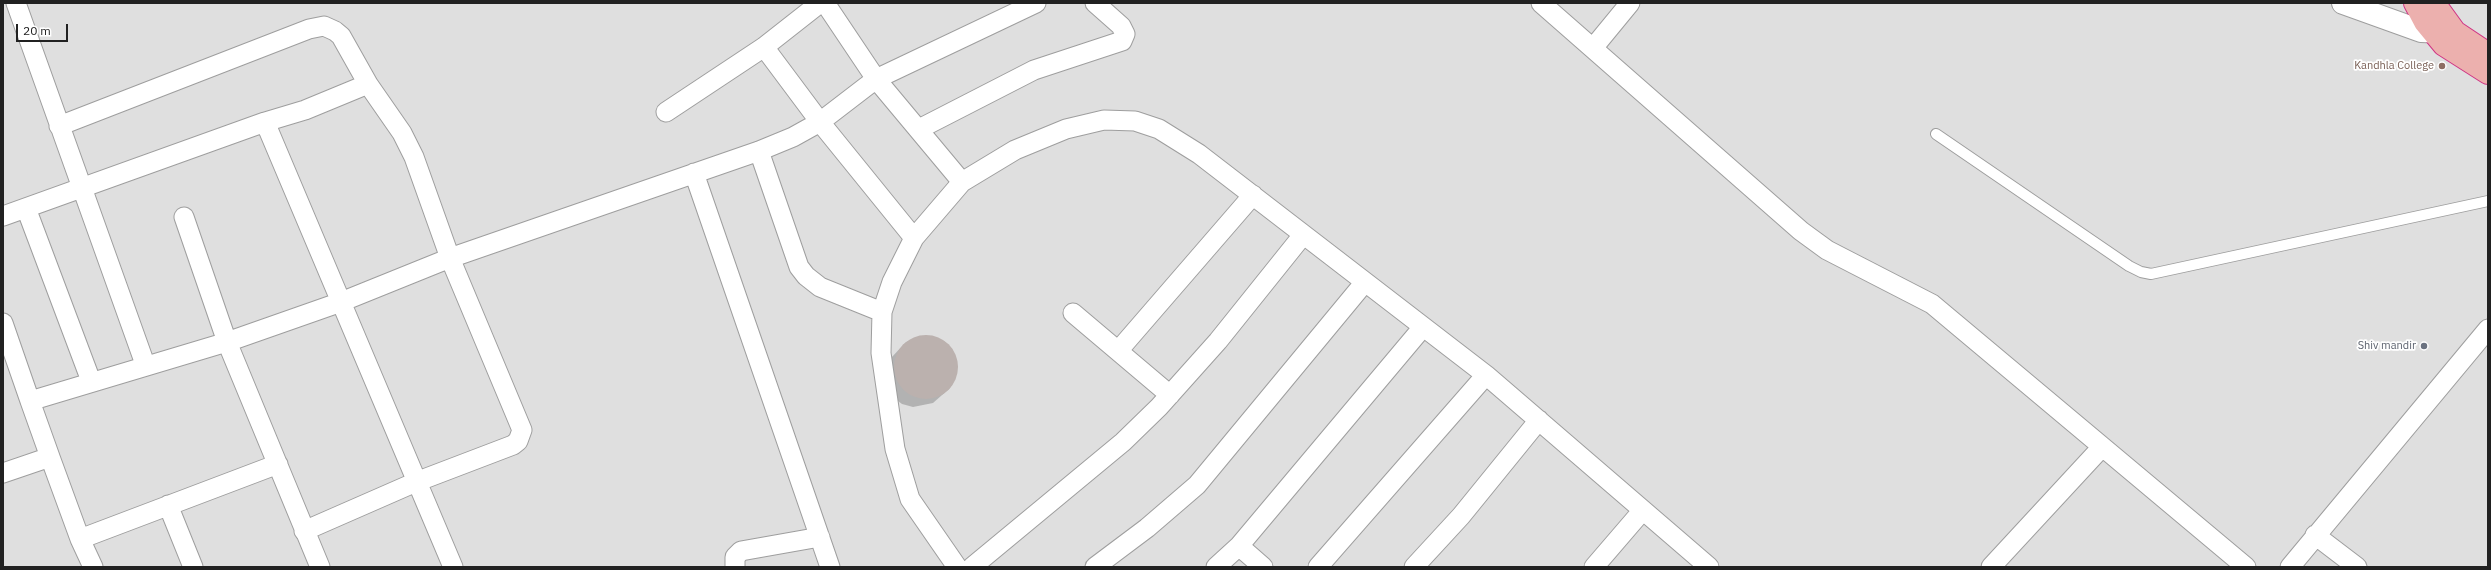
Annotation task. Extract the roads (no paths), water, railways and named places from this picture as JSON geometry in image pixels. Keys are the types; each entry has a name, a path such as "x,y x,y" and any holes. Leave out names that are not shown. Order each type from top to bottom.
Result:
{"highway":[{"path":"2415,3 2433,32 2444,45 2488,73"},
{"path":"2434,3 2455,32 2488,54"}],"street":[{"path":"16,3 145,364"},
{"path":"666,112 764,47 820,3"},
{"path":"825,3 876,79 962,182"},
{"path":"30,401 145,364 227,342 341,302 450,258 694,173 759,152 793,138 820,122 876,79 1036,3"},
{"path":"919,130 1034,70 1122,41 1124,34 1121,26 1095,3"},
{"path":"1541,3 1801,231 1827,250 1932,304 2246,567"},
{"path":"1593,48 1630,3"},
{"path":"2344,3 2421,31 2455,32"},
{"path":"59,126 309,29 324,26 336,31 341,36 368,84 402,133 414,157 450,258 522,430 518,441 513,445 416,482 304,531"},
{"path":"764,47 820,122 914,238"},
{"path":"3,216 265,122 305,110 368,84"},
{"path":"957,567 910,499 895,449 881,353 882,312 892,282 914,238 962,182 1015,150 1066,129 1104,120 1135,121 1159,129 1199,154 1486,375 1709,567"},
{"path":"265,122 453,567"},
{"path":"759,152 799,267 806,276 820,287 882,312"},
{"path":"694,173 830,567"},
{"path":"1118,351 1252,195"},
{"path":"26,208 91,381"},
{"path":"184,217 227,342 320,567"},
{"path":"972,567 1123,442 1170,395 1218,341 1303,235"},
{"path":"1095,567 1147,528 1197,484 1365,282"},
{"path":"1073,314 1170,395"},
{"path":"3,323 80,539 93,567"},
{"path":"1216,567 1239,546 1423,327"},
{"path":"2290,567 2315,535 2488,329"},
{"path":"1318,567 1486,375"},
{"path":"1414,567 1461,516 1539,420"},
{"path":"1990,567 2102,447"},
{"path":"3,473 50,457"},
{"path":"80,539 278,464"},
{"path":"168,506 192,567"},
{"path":"1594,567 1643,510"},
{"path":"2315,535 2357,567"},
{"path":"735,567 735,557 741,551 820,537"},
{"path":"1239,546 1263,567"}],"lane":[{"path":"1936,134 2129,266 2141,272 2151,274 2488,201"}],"place":[{"name":"Kandhla College","path":"2442,66"},
{"name":"Shiv mandir","path":"2424,346"}]}
